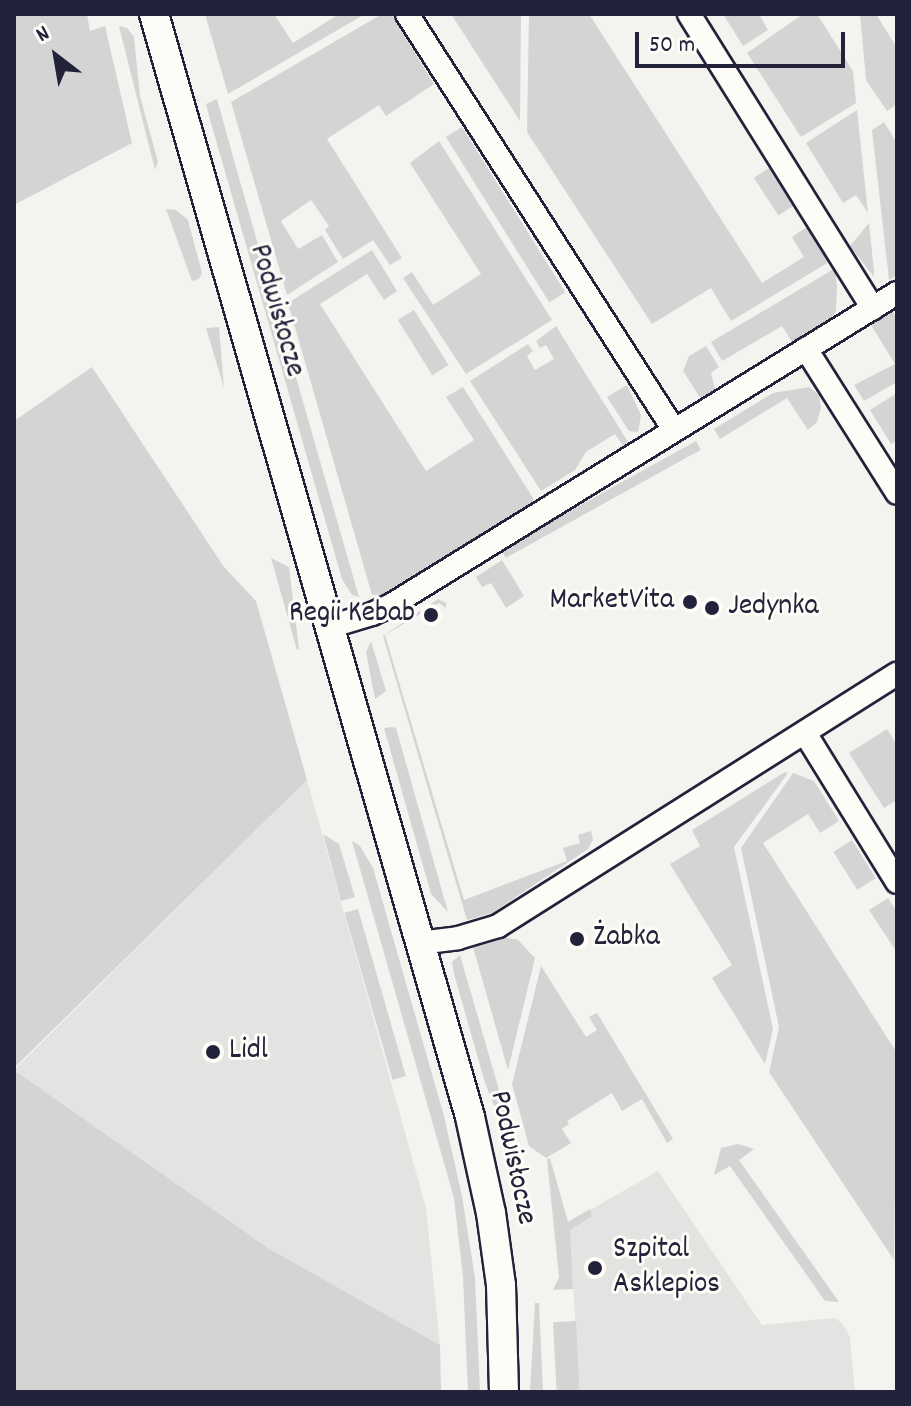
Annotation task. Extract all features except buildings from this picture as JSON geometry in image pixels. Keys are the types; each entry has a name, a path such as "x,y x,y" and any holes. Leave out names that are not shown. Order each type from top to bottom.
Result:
{"street":[{"name":"Podwisłocze","path":"154,14 470,1117 491,1213 501,1285 504,1392"},
{"path":"407,14 674,430"},
{"path":"689,14 873,308"},
{"path":"329,627 393,604 897,293"},
{"path":"806,349 897,493"},
{"path":"419,943 458,938 498,926 897,674"},
{"path":"805,733 897,882"}],"shaded area":[{"path":"14,14 87,14 90,31 105,26 132,143 14,205"},
{"path":"205,14 274,14 293,43 339,14 365,14 228,94"},
{"path":"382,14 391,14 434,84 386,116 379,105 327,139 402,258 390,265 373,240 343,259 325,230 329,226 311,200 281,221 298,249 322,235 338,262 287,295 231,102"},
{"path":"451,14 521,14 520,121"},
{"path":"529,14 589,14 762,283 804,257 792,237 807,227 829,262 731,321 711,288 652,324 527,132"},
{"path":"723,14 759,14 768,30 743,46"},
{"path":"803,14 817,14 853,71 856,103 801,137 747,53"},
{"path":"860,14 876,14 897,48 897,104 887,111 866,80"},
{"path":"119,26 127,28 134,37 140,96 158,162 155,170"},
{"path":"217,99 359,597 352,595 342,579 211,123 206,104"},
{"path":"857,110 868,213 856,195 843,203 806,143"},
{"path":"884,122 897,143 897,275 889,280 872,130"},
{"path":"462,127 565,292 549,302 446,137"},
{"path":"439,141 552,320 466,374 403,278 412,272 433,305 481,274 410,163"},
{"path":"769,168 794,206 778,216 754,178"},
{"path":"166,209 176,210 188,220 202,273 199,279 192,281"},
{"path":"869,223 874,271 874,277 850,246"},
{"path":"372,250 397,291 384,300 367,274 320,304 426,471 474,440 446,397 463,387 533,502 384,594 372,595 288,303"},
{"path":"835,271 837,286 836,311 831,318 792,342 782,326 722,361 711,342"},
{"path":"414,310 448,365 432,375 398,320"},
{"path":"893,312 897,319 897,382 864,401 854,385 895,364 871,325"},
{"path":"556,326 628,442 623,446 615,434 586,452 575,470 541,491 470,381 528,344 533,351 527,356 535,370 554,359 546,345 540,348 536,341"},
{"path":"219,327 224,388 206,328"},
{"path":"706,346 719,367 711,373 715,389 701,399 683,371 689,356"},
{"path":"92,367 224,567 256,601 307,780 14,1068 14,421"},
{"path":"627,385 641,415 638,432 629,431 607,397"},
{"path":"809,387 819,395 821,407 817,422 808,430 787,398 720,439 714,429 773,393"},
{"path":"897,393 897,440 891,444 870,410"},
{"path":"696,441 701,450 506,558 501,549"},
{"path":"271,558 289,567 297,650"},
{"path":"502,560 524,596 506,608 491,583 482,587 476,577"},
{"path":"438,599 446,603 446,608 439,603 385,635 464,900 567,861 563,848 580,843 578,835 591,831 593,840 588,849 492,913 467,920 383,636"},
{"path":"371,641 386,691 375,699 366,652"},
{"path":"384,728 396,728 448,912 431,894"},
{"path":"887,729 897,745 897,800 884,808 849,753"},
{"path":"788,773 734,847 773,1029 765,1064 712,978 732,965 670,864 700,846 692,830"},
{"path":"793,773 814,781 839,821 820,833 808,814 763,843 897,1053 894,1260 769,1072 779,1027 741,848"},
{"path":"307,780 426,1208 440,1345 268,1248 14,1070"},
{"path":"323,834 339,844 355,897 341,901"},
{"path":"852,840 876,878 857,890 833,852"},
{"path":"352,841 360,846 373,868 444,1116 462,1196 475,1278 480,1392 468,1392 463,1277 454,1198"},
{"path":"888,898 897,912 897,946 894,948 869,910"},
{"path":"358,909 406,1076 393,1080 345,913"},
{"path":"503,937 518,940 535,958 508,1070 473,947"},
{"path":"460,955 519,1159 516,1160 485,1083 454,974 452,962"},
{"path":"541,966 586,1037 597,1030 589,1017 597,1013 673,1139 667,1143 642,1099 622,1111 612,1093 567,1121 569,1124 562,1129 571,1143 546,1158 529,1146 512,1084"},
{"path":"14,1070 268,1248 440,1345 441,1392 14,1392"},
{"path":"738,1144 754,1149 739,1160 839,1302 825,1301 730,1166 714,1175 721,1148"},
{"path":"550,1158 568,1222 590,1209 592,1216 570,1230 573,1289 553,1290 559,1277 547,1159"},
{"path":"658,1171 762,1325 835,1318 843,1324 850,1337 855,1392 580,1392 569,1222"},
{"path":"535,1303 539,1303 543,1392 530,1392"},
{"path":"576,1321 580,1392 557,1392 553,1322"}],"place":[{"name":"MarketVita","path":"690,602"},
{"name":"Jedynka","path":"712,608"},
{"name":"Regii Kebab","path":"431,615"},
{"name":"Żabka","path":"577,939"},
{"name":"Lidl","path":"213,1052"},
{"name":"Szpital Asklepios","path":"595,1268"}]}
